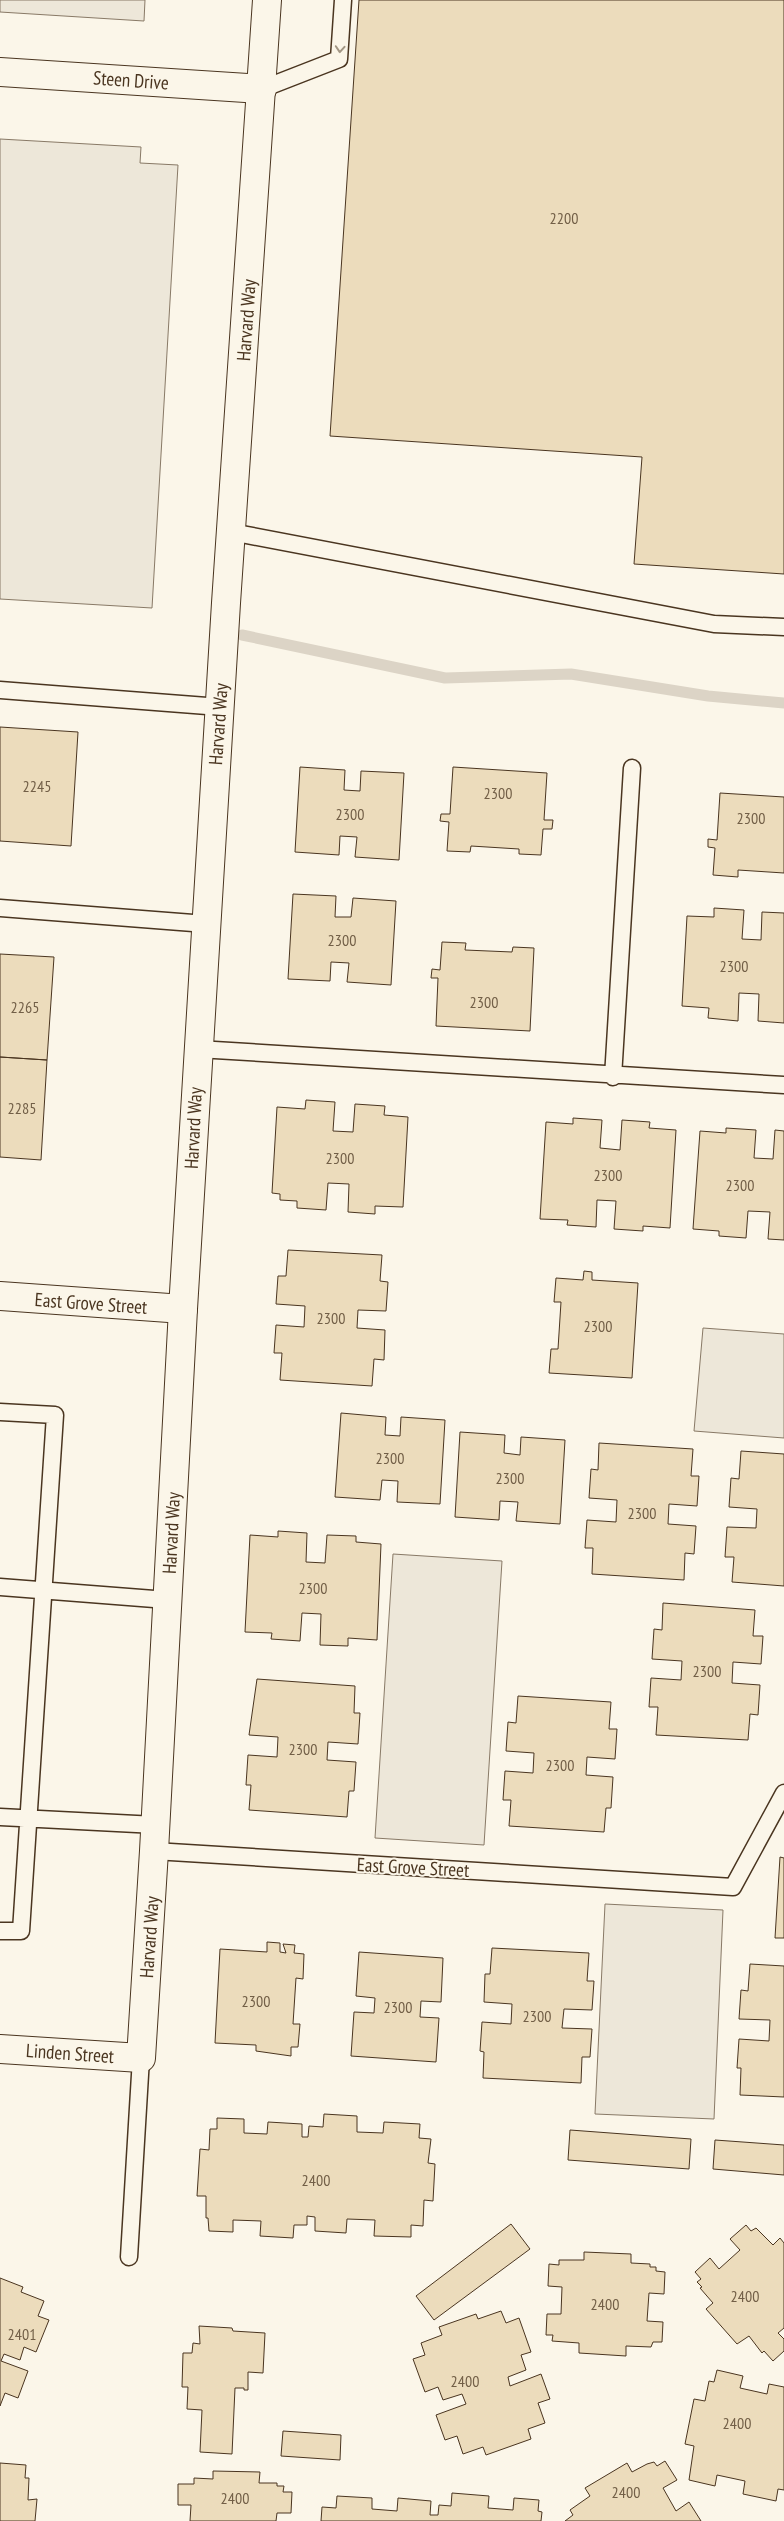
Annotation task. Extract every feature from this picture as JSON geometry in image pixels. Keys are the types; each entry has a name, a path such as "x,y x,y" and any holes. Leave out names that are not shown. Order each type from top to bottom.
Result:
{"street":[{"name":"Harvard Way","path":"141,2058 155,1838 198,1049 267,0"},
{"name":"Steen Drive","path":"0,72 262,89"},
{"name":"East Grove Street","path":"0,1296 183,1309"},
{"name":"Linden Street","path":"0,2049 141,2058"}],"lane":[{"path":"262,89 339,59 343,0"},
{"path":"231,532 714,624 784,627"},
{"path":"0,690 220,707"},
{"path":"613,1076 632,768"},
{"path":"0,908 206,924"},
{"path":"198,1049 613,1076 784,1085"},
{"path":"0,1412 55,1415 21,1931 0,1930"},
{"path":"0,1587 168,1600"},
{"name":"East Grove Street","path":"0,1817 28,1819 155,1838 672,1884 734,1886 784,1793"},
{"name":"Harvard Way","path":"129,2257 141,2058"}],"shaded area":[{"path":"0,0 145,0 144,21 0,12"},
{"path":"0,139 141,147 140,163 178,165 152,608 0,599"},
{"path":"703,1328 784,1334 784,1438 694,1431"},
{"path":"393,1554 502,1561 484,1845 375,1838"},
{"path":"605,1904 723,1910 714,2119 595,2114"}],"building":[{"path":"359,0 784,0 784,574 634,564 642,457 330,436"},
{"path":"0,727 78,732 71,846 0,841"},
{"path":"300,767 345,770 344,790 360,791 361,771 404,773 399,860 355,857 357,837 340,836 339,855 295,852"},
{"path":"453,767 547,773 544,820 553,820 552,829 543,829 541,855 519,854 519,849 471,846 470,852 447,851 449,822 440,821 441,814 450,814"},
{"path":"720,793 784,797 784,873 738,870 738,877 713,875 715,848 708,847 708,839 717,840"},
{"path":"293,894 336,896 335,917 351,917 353,898 396,901 391,985 347,982 349,963 331,962 330,981 288,979"},
{"path":"714,908 744,910 742,939 761,940 762,912 784,913 784,1023 758,1021 759,994 739,993 738,1021 708,1018 709,1008 682,1006 687,916 714,917"},
{"path":"442,942 466,943 465,950 512,952 513,947 534,948 530,1031 436,1026 438,978 431,978 432,969 440,970"},
{"path":"0,954 54,957 47,1060 0,1057"},
{"path":"0,1057 47,1060 41,1160 0,1157"},
{"path":"306,1100 335,1102 333,1131 353,1132 355,1104 385,1106 384,1115 408,1117 403,1207 375,1206 375,1214 348,1212 349,1184 328,1183 326,1210 297,1208 297,1201 280,1200 280,1194 272,1193 277,1107 305,1109"},
{"path":"573,1118 602,1120 600,1148 620,1150 622,1120 650,1122 649,1128 676,1130 670,1228 643,1226 643,1231 614,1229 616,1201 597,1200 596,1227 567,1225 568,1220 540,1219 546,1122 573,1124"},
{"path":"726,1128 756,1130 754,1158 773,1159 775,1130 784,1131 784,1240 768,1239 770,1212 748,1211 746,1238 719,1236 719,1231 693,1229 700,1131 726,1133"},
{"path":"288,1250 382,1255 380,1281 388,1282 386,1311 358,1310 357,1328 385,1330 384,1360 374,1359 372,1386 280,1380 282,1353 274,1353 276,1325 304,1327 305,1306 276,1304 278,1276 286,1276"},
{"path":"584,1271 592,1272 592,1280 638,1283 632,1378 549,1373 551,1349 558,1349 561,1302 554,1302 556,1278 583,1280"},
{"path":"341,1413 386,1417 385,1435 400,1436 401,1417 445,1420 440,1504 397,1502 398,1481 382,1480 380,1500 335,1497"},
{"path":"460,1432 505,1435 504,1453 520,1455 521,1437 565,1440 560,1524 516,1521 518,1502 500,1501 499,1520 455,1517"},
{"path":"599,1443 693,1449 691,1476 699,1476 697,1506 669,1504 668,1524 696,1526 694,1554 685,1553 684,1580 592,1574 593,1548 585,1548 587,1520 616,1522 617,1500 589,1498 591,1469 598,1470"},
{"path":"741,1451 784,1454 784,1586 732,1582 734,1557 725,1557 727,1527 756,1528 757,1509 729,1507 731,1478 739,1479"},
{"path":"278,1531 307,1533 306,1562 325,1563 327,1535 356,1536 356,1542 381,1544 377,1640 348,1638 348,1646 320,1645 321,1614 302,1613 300,1641 271,1639 272,1633 245,1632 250,1535 278,1537"},
{"path":"663,1603 755,1610 753,1636 763,1636 761,1664 733,1662 732,1683 760,1685 758,1715 750,1714 748,1740 656,1735 658,1707 649,1707 651,1678 681,1680 682,1661 652,1659 654,1629 662,1630"},
{"path":"257,1679 355,1686 354,1713 360,1713 358,1744 328,1742 327,1760 356,1762 354,1791 349,1791 347,1817 249,1810 251,1785 246,1785 248,1755 277,1757 278,1737 249,1735"},
{"path":"518,1696 611,1702 609,1729 617,1729 615,1759 587,1757 586,1775 613,1777 611,1808 606,1808 604,1832 509,1826 511,1800 503,1800 505,1771 533,1773 534,1753 506,1751 508,1722 516,1723"},
{"path":"780,1857 784,1858 784,1938 775,1938"},
{"path":"267,1942 280,1943 280,1952 286,1953 283,1944 295,1945 294,1953 304,1954 303,1979 296,1978 293,2024 300,2024 298,2047 291,2047 291,2056 256,2051 256,2045 215,2043 220,1949 267,1952"},
{"path":"492,1948 589,1953 587,1981 594,1981 592,2010 564,2009 562,2028 592,2029 590,2057 582,2057 581,2083 483,2078 484,2052 480,2051 482,2022 511,2024 512,2004 484,2002 485,1974 490,1974"},
{"path":"359,1952 443,1958 441,2002 421,2001 420,2017 439,2018 436,2062 351,2056 354,2012 374,2013 375,1998 356,1996"},
{"path":"750,1964 784,1966 784,2097 740,2095 741,2068 737,2068 739,2039 769,2041 770,2020 739,2019 741,1990 748,1991"},
{"path":"324,2114 357,2116 357,2132 383,2133 384,2122 420,2124 419,2138 431,2139 428,2163 435,2164 433,2201 424,2200 423,2226 411,2225 411,2237 374,2236 375,2220 347,2219 346,2233 315,2231 315,2217 307,2216 307,2225 294,2225 293,2238 260,2236 261,2221 233,2220 233,2232 209,2231 208,2218 206,2218 206,2196 197,2196 200,2149 209,2150 210,2129 217,2129 217,2118 244,2119 244,2133 267,2134 268,2122 302,2124 302,2137 308,2137 309,2126 323,2127"},
{"path":"570,2130 691,2139 689,2169 568,2160"},
{"path":"715,2140 784,2145 784,2175 713,2169"},
{"path":"511,2224 530,2249 434,2320 416,2296"},
{"path":"746,2225 751,2231 756,2228 773,2245 780,2238 784,2243 784,2328 778,2333 784,2339 784,2351 773,2361 764,2351 762,2353 749,2336 737,2344 706,2309 713,2303 700,2288 702,2287 697,2282 701,2279 695,2272 710,2258 719,2269 740,2250 730,2239"},
{"path":"584,2252 631,2254 631,2263 650,2264 650,2267 656,2267 656,2271 665,2272 664,2294 649,2293 647,2321 663,2322 662,2342 653,2342 651,2347 626,2346 626,2356 579,2353 579,2343 552,2341 553,2335 546,2335 547,2314 561,2314 562,2287 548,2286 549,2264 559,2265 559,2260 584,2260"},
{"path":"0,2278 23,2287 21,2292 44,2301 38,2316 49,2320 36,2352 24,2347 20,2360 4,2354 1,2361 28,2371 18,2398 5,2393 0,2406"},
{"path":"501,2311 506,2323 519,2318 531,2352 521,2355 526,2370 508,2377 510,2386 541,2374 550,2399 538,2403 545,2423 528,2429 531,2439 486,2455 483,2447 463,2454 457,2436 445,2440 436,2415 466,2404 462,2394 443,2400 438,2387 425,2392 413,2359 425,2355 421,2343 442,2335 439,2327 476,2314 478,2319"},
{"path":"199,2326 265,2333 263,2373 248,2372 248,2390 235,2388 232,2454 200,2452 202,2410 187,2409 188,2387 182,2387 183,2353 192,2353 193,2343 200,2344"},
{"path":"717,2370 743,2376 740,2388 767,2394 769,2384 784,2387 784,2490 778,2489 776,2501 743,2494 745,2481 717,2475 715,2486 689,2480 694,2446 685,2444 694,2399 705,2401 709,2381 714,2382"},
{"path":"283,2431 341,2435 340,2460 281,2456"},
{"path":"665,2461 677,2480 663,2488 676,2511 689,2502 701,2521 565,2521 573,2515 570,2510 590,2496 585,2488 627,2463 632,2472 647,2464 654,2462 657,2466"},
{"path":"0,2463 26,2465 25,2478 29,2478 28,2500 37,2499 35,2521 0,2521"},
{"path":"213,2471 260,2472 259,2483 277,2483 277,2486 284,2486 283,2492 292,2492 291,2513 277,2513 276,2521 190,2521 191,2505 178,2505 178,2484 194,2484 194,2478 213,2479"},
{"path":"452,2493 489,2496 488,2508 513,2510 514,2498 539,2500 538,2511 542,2512 541,2521 321,2521 322,2507 336,2508 337,2496 372,2498 372,2509 397,2511 398,2498 431,2501 430,2515 438,2515 439,2505 451,2506"}],"waterway":[{"path":"242,635 445,678 571,674 708,696 784,703"}]}
